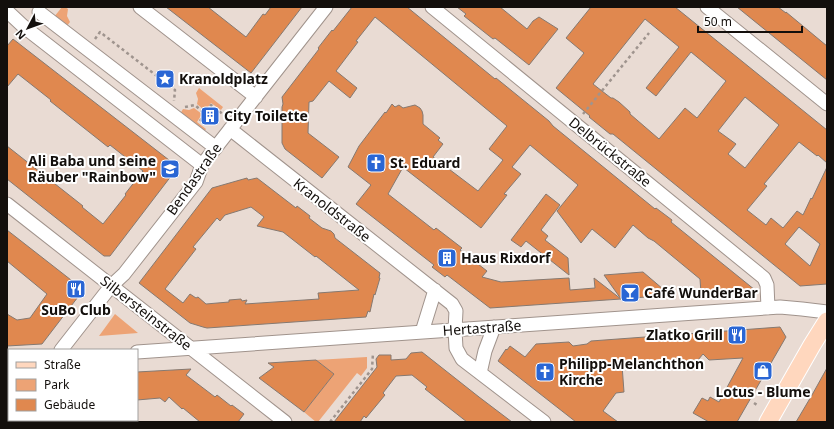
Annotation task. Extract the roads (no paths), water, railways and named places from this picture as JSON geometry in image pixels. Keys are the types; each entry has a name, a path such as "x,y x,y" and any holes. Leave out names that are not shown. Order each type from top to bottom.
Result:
{"main road":[{"path":"768,422 827,321"}],"street":[{"path":"140,7 256,97"},
{"name":"Bendastraße","path":"62,349 111,286 124,274 196,182 202,165 326,7"},
{"name":"Delbrückstraße","path":"432,7 764,278 767,285 768,308"},
{"path":"707,7 827,104"},
{"path":"8,10 26,28 202,165"},
{"path":"26,28 41,10 87,49 216,148"},
{"name":"Kranoldstraße","path":"230,130 452,304 456,311 456,348 462,359 544,422"},
{"name":"Silbersteinstraße","path":"7,204 285,422"},
{"path":"422,332 435,290"},
{"name":"Hertastraße","path":"138,352 780,307 827,312"},
{"path":"480,373 485,351 494,327"}],"place":[{"name":"Kranoldplatz","path":"165,79"},
{"name":"City Toilette","path":"210,116"},
{"name":"St. Eduard","path":"376,163"},
{"name":"Ali Baba und seine Räuber \"Rainbow\"","path":"170,169"},
{"name":"Haus Rixdorf","path":"447,258"},
{"name":"SuBo Club","path":"76,289"},
{"name":"Café WunderBar","path":"630,293"},
{"name":"Zlatko Grill","path":"737,335"},
{"name":"Lotus - Blume","path":"763,371"},
{"name":"Philipp-Melanchthon Kirche","path":"545,372"}]}
